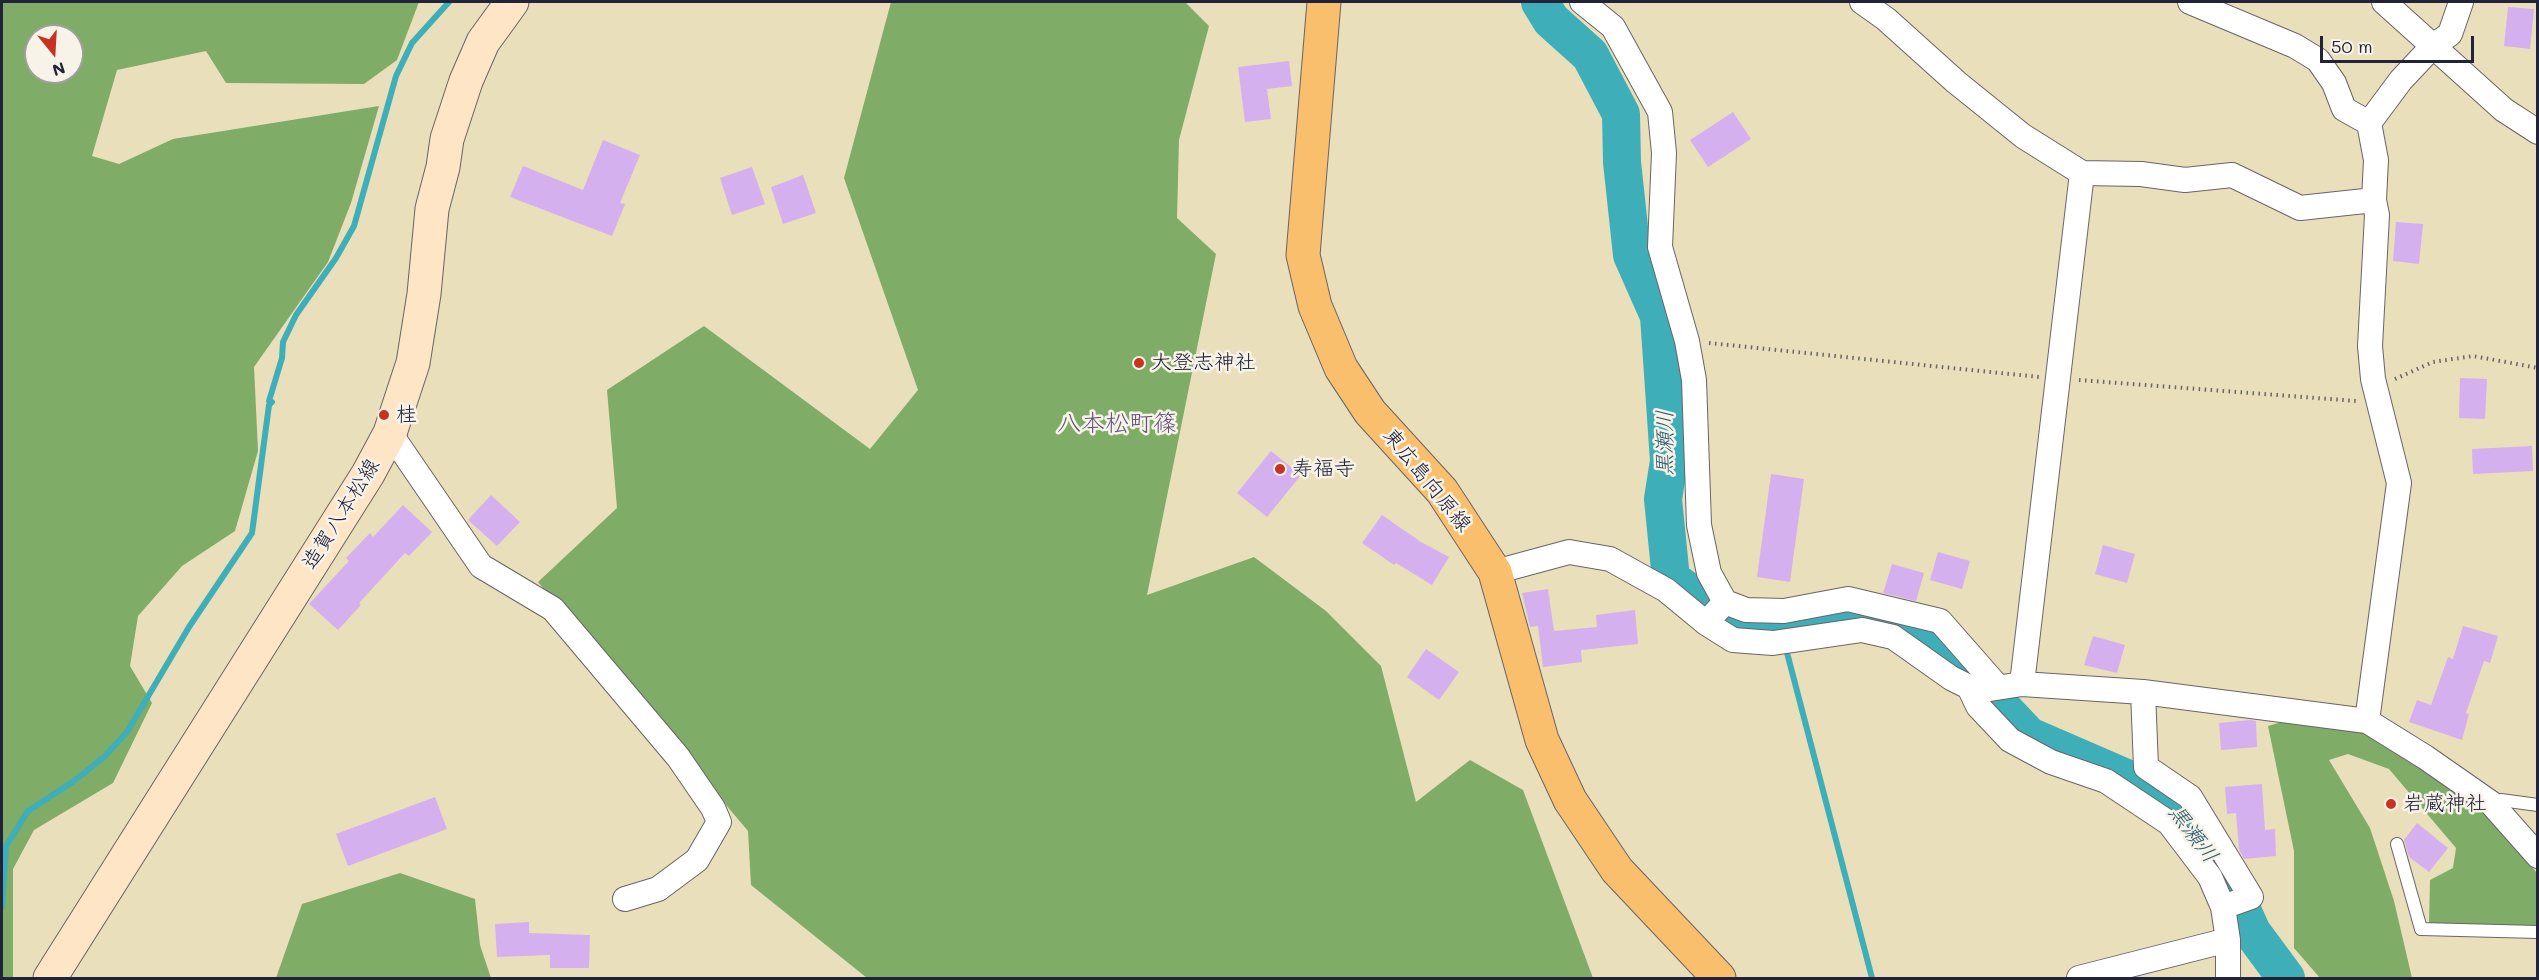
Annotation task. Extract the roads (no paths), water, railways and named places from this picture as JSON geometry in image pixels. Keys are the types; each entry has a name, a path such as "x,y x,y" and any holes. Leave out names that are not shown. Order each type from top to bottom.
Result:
{"main road":[{"name":"造賀八本松線","path":"50,978 368,474 390,433 413,363 424,294 432,209 447,139 466,81 483,42 512,2"},
{"name":"東広島向原線","path":"1324,2 1303,255 1315,306 1341,368 1370,412 1442,491 1496,572 1542,740 1570,800 1617,870 1719,978"}],"street":[{"path":"1582,2 1613,27 1660,112 1664,153 1660,247 1688,341 1694,380 1699,525 1716,613 1733,640 1773,643 1862,630 1893,637 1951,678 1969,687 1990,689 2010,685 2143,692 2367,721 2425,757 2491,803 2538,856"},
{"path":"1862,2 1886,19 1956,82 2023,136 2053,157 2082,173 2141,174 2185,180 2232,175 2300,208 2374,200"},
{"path":"2190,2 2295,46 2318,60 2334,83 2344,109 2369,123"},
{"path":"2384,2 2504,110 2538,132"},
{"path":"2367,721 2399,483 2373,379 2370,346 2377,215 2374,200 2376,160 2369,123 2401,80 2433,46 2450,34 2461,2"},
{"path":"2010,685 2060,379 2082,173"},
{"path":"390,433 481,566 554,609 678,757 713,808 719,822 697,860 658,889 625,899"},
{"path":"1496,572 1569,552 1610,560 1716,613 1746,610 1784,611 1848,598 1940,621 2010,685"},
{"path":"1969,687 1978,706 2010,740 2052,762 2106,781 2190,797 2251,897 2223,907"},
{"path":"2143,692 2147,787 2169,823 2210,877 2223,907 2228,940 2228,978"},
{"path":"2079,978 2228,940"}],"lane":[{"path":"2491,803 2501,800 2538,805"},
{"path":"2397,844 2421,929 2538,932"}],"waterway":[{"path":"2,907 6,846 28,811 74,781 104,757 127,732 189,627 252,533 269,405 272,402 269,401 282,358 283,342 296,315 336,258 354,226 396,76 412,43 449,2"},
{"name":"黒瀬川","path":"1540,2 1551,20 1590,55 1621,114 1622,162 1632,255 1659,316 1669,461 1663,499 1671,579 1728,620 1779,622 1832,611 1878,614 1928,632 1940,640 1972,677"},
{"path":"1785,645 1872,978"},
{"name":"黒瀬川","path":"1995,700 2029,736 2163,794 2230,883 2252,932 2286,978"}],"place":[{"name":"大登志神社","path":"1139,363"},
{"name":"桂","path":"384,415"},
{"name":"寿福寺","path":"1280,469"},
{"name":"岩蔵神社","path":"2391,804"}],"district":[{"name":"八本松町篠","path":"1117,424"}]}
